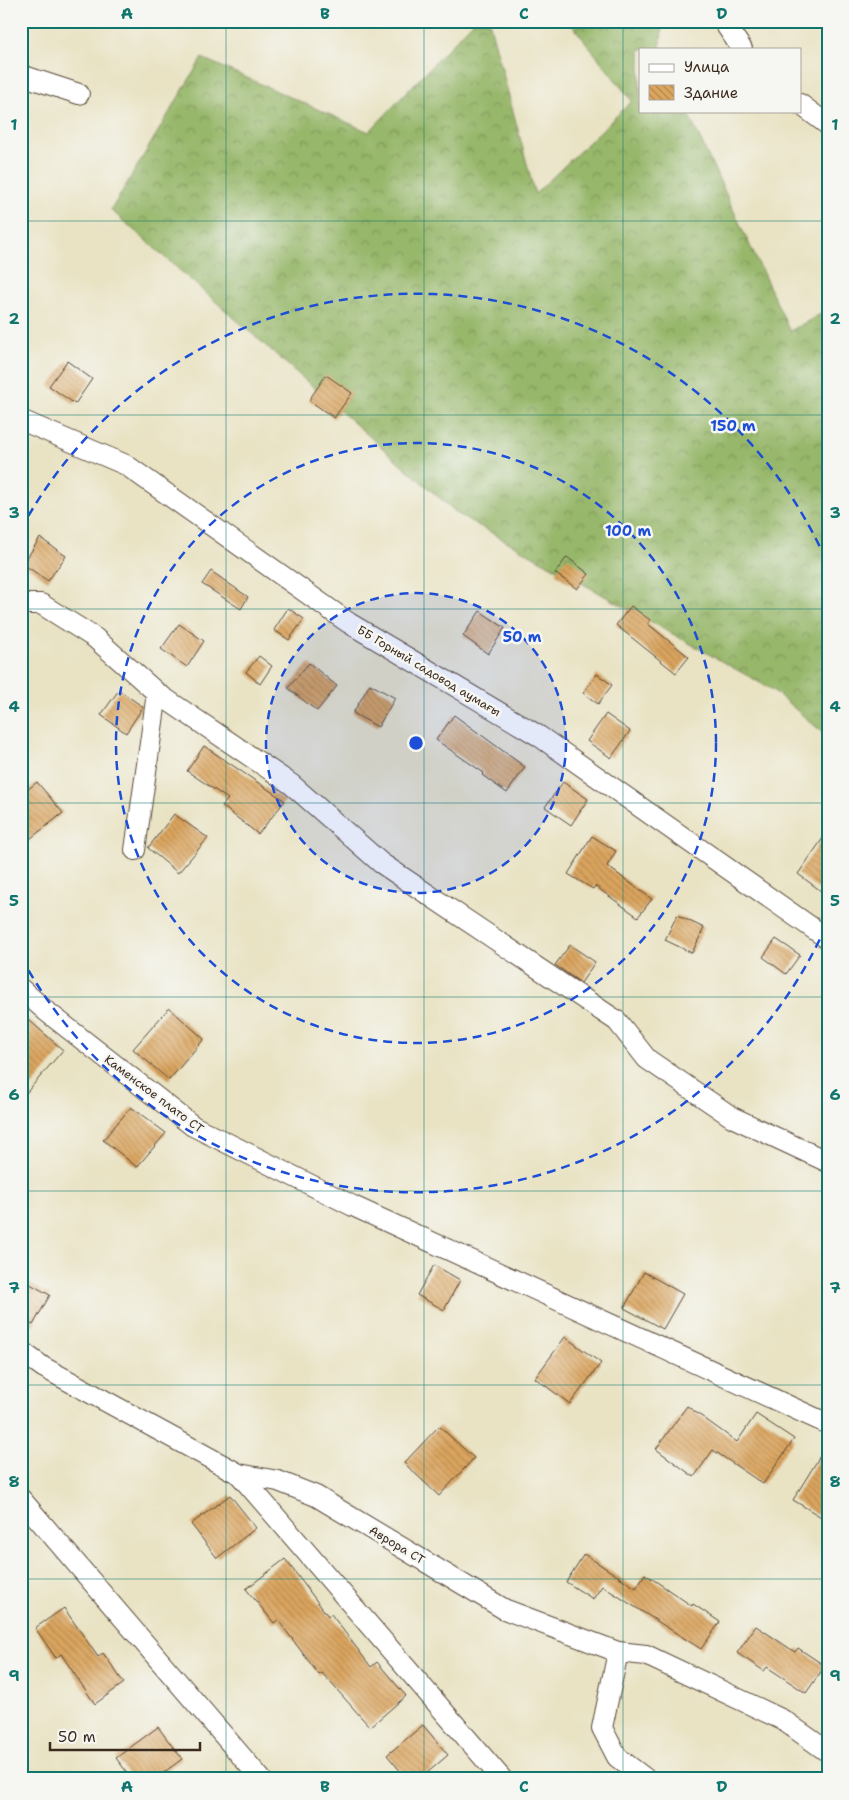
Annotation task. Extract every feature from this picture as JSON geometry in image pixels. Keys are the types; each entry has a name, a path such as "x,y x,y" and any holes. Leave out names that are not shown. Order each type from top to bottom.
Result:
{"street":[{"path":"723,21 741,48"},
{"path":"21,75 79,94"},
{"path":"802,106 828,125"},
{"name":"ББ Горный садовод аумағы","path":"21,420 126,465 349,623 539,736 828,940"},
{"path":"21,604 41,604 95,638 157,693 291,784 381,863 617,1021 647,1059 732,1117 828,1162"},
{"path":"135,850 157,693"},
{"name":"Каменское плато СТ","path":"21,989 46,1011 193,1126 353,1206 828,1424"},
{"name":"Аврора СТ","path":"21,1351 43,1367 239,1474 278,1481 316,1496 504,1609 618,1652 646,1655 783,1720 828,1752"},
{"path":"239,1474 502,1779"},
{"path":"21,1499 261,1779"},
{"path":"618,1652 602,1728 617,1757 646,1779"}],"green space":[{"path":"474,21 489,21 535,194 632,101 569,21 663,21 660,48 639,48 639,112 687,112 790,331 828,310 828,737 773,690 458,514 111,210 202,58 369,132"}],"building":[{"path":"67,361 92,379 75,404 49,386"},
{"path":"326,375 352,393 334,418 309,400"},
{"path":"40,538 66,556 48,581 23,564"},
{"path":"567,557 589,574 577,589 555,573"},
{"path":"211,571 248,597 241,609 202,584"},
{"path":"631,606 650,620 648,624 689,657 676,673 616,625"},
{"path":"288,608 304,619 289,640 274,630"},
{"path":"480,611 505,628 488,654 463,636"},
{"path":"179,624 204,641 187,667 161,649"},
{"path":"259,656 272,666 260,684 246,672"},
{"path":"309,663 337,686 317,711 288,688"},
{"path":"597,674 612,685 598,704 583,693"},
{"path":"370,684 395,698 378,727 353,713"},
{"path":"119,690 143,707 126,733 101,715"},
{"path":"606,714 630,731 611,758 587,741"},
{"path":"454,715 525,767 507,793 482,775 484,773 436,740"},
{"path":"204,746 285,801 258,834 222,806 228,799 187,771"},
{"path":"37,782 63,813 21,846 21,795"},
{"path":"563,782 588,799 571,825 545,807"},
{"path":"174,814 208,838 178,873 148,848"},
{"path":"828,831 828,881 821,891 798,874"},
{"path":"592,836 616,851 607,866 652,899 638,917 595,886 593,889 568,874"},
{"path":"677,915 704,928 692,953 665,940"},
{"path":"776,939 800,955 786,974 763,957"},
{"path":"570,945 595,962 581,983 555,965"},
{"path":"169,1008 204,1039 169,1080 133,1049"},
{"path":"21,1013 63,1050 21,1099"},
{"path":"131,1107 166,1133 137,1167 103,1140"},
{"path":"434,1265 460,1280 444,1310 417,1295"},
{"path":"644,1272 683,1294 663,1329 624,1308"},
{"path":"21,1279 50,1295 33,1325 21,1319"},
{"path":"565,1337 601,1363 570,1404 535,1378"},
{"path":"687,1406 737,1442 756,1414 794,1439 763,1484 713,1450 694,1477 656,1449"},
{"path":"439,1426 474,1458 439,1496 404,1463"},
{"path":"828,1443 828,1521 793,1500"},
{"path":"230,1495 256,1528 217,1558 191,1524"},
{"path":"584,1554 636,1588 645,1574 692,1606 693,1604 720,1622 701,1649 602,1586 593,1599 566,1582"},
{"path":"285,1559 328,1616 331,1614 371,1667 377,1662 406,1696 370,1727 322,1673 319,1675 278,1620 274,1623 246,1589"},
{"path":"64,1608 98,1657 103,1653 124,1683 95,1704 61,1654 56,1658 35,1628"},
{"path":"756,1626 795,1652 798,1648 825,1666 806,1693 767,1667 764,1671 737,1653"},
{"path":"423,1725 448,1755 420,1779 407,1779 387,1755"},
{"path":"158,1727 182,1759 155,1779 132,1779 116,1758"}]}
